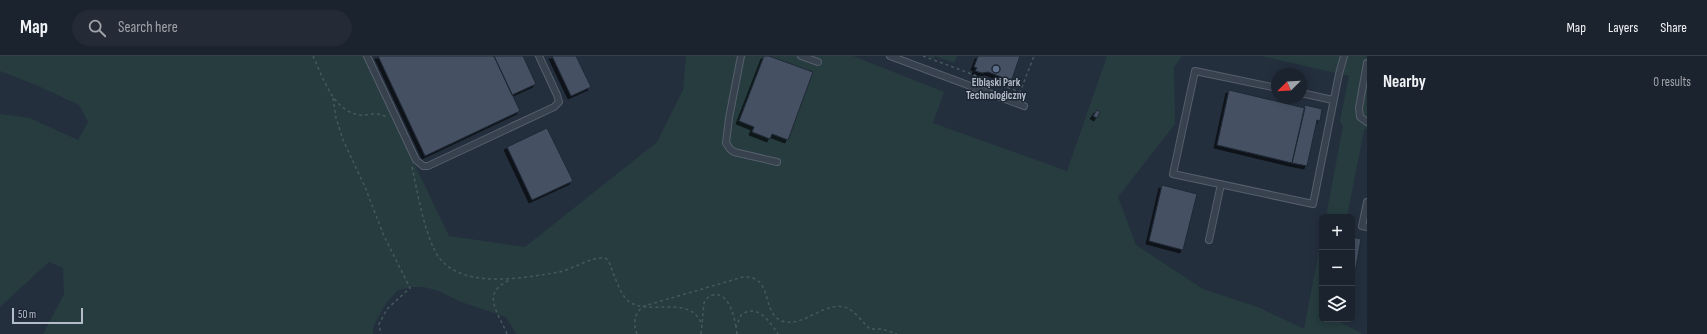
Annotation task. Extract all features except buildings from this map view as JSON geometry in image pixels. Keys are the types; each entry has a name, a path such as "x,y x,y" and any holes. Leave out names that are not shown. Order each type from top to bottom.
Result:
{"lane":[{"path":"367,56 416,160 423,166 428,166 554,107 559,102 557,95 539,56"},
{"path":"741,56 728,118 726,143 734,152 777,162"},
{"path":"800,56 818,62"},
{"path":"890,56 1024,106"},
{"path":"1271,87 1195,71 1173,174 1313,204 1333,100 1344,56"},
{"path":"1367,63 1359,111 1362,118 1367,122"},
{"path":"1307,94 1333,100"},
{"path":"1209,240 1220,184"},
{"path":"1367,202 1362,226 1367,227"}],"path":[{"path":"313,56 338,104 350,112 361,115 382,114 389,119"},
{"path":"923,56 1020,92 1034,56"},
{"path":"333,96 336,118 343,140 365,187 384,236 410,288 387,309 378,324 381,334"},
{"path":"410,161 421,210 436,252 440,259 450,268 461,273 483,278 512,278 566,270 597,258 605,258 608,260 627,300 634,304 644,306 678,307 686,309 698,317 702,326"},
{"path":"637,334 635,326 636,315 644,306 749,276 755,279 763,287 773,314 781,321 794,322 830,308 844,307 849,309 870,329 882,329 897,334"},
{"path":"507,334 494,306 492,297 497,287 512,278"},
{"path":"701,334 706,299 709,296 715,295 723,297 728,302 733,314 737,334"},
{"path":"736,327 741,315 750,311 756,311 763,315 778,334"}],"green space":[{"path":"0,56 363,56 449,236 525,247 657,142 683,90 686,56 853,56 944,92 933,123 1067,171 1107,56 1182,56 1174,67 1175,124 1118,197 1136,245 1203,289 1258,307 1304,329 1319,251 1319,322 1341,322 1363,334 516,334 506,317 461,302 436,290 423,287 412,287 398,290 387,302 376,321 373,328 373,334 43,334 64,294 63,268 49,262 0,307 0,114 30,118 78,140 88,122 79,105 36,85 0,71"},
{"path":"927,56 935,56 934,59"},
{"path":"935,56 957,56 954,63"},
{"path":"1261,56 1367,56 1367,128 1364,130 1348,214 1327,214 1343,126 1340,121 1349,76"}],"place":[{"name":"Elbląski Park Technologiczny","path":"996,69"}]}
